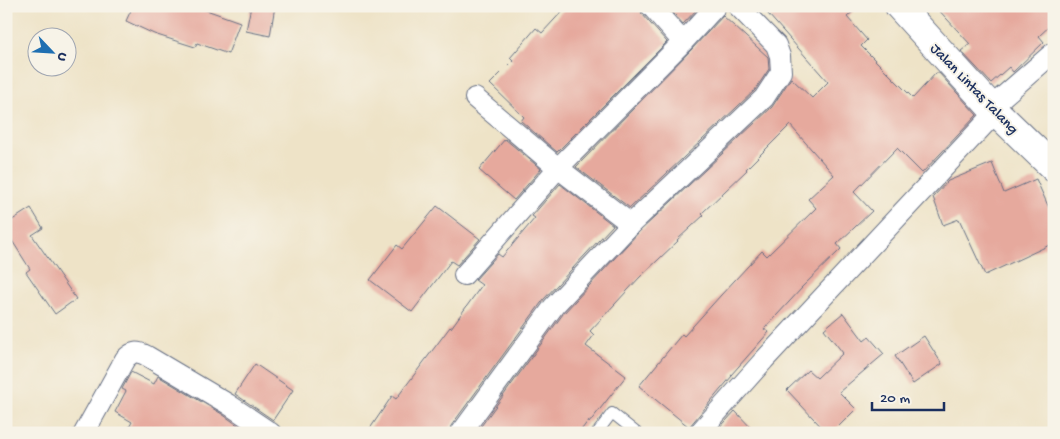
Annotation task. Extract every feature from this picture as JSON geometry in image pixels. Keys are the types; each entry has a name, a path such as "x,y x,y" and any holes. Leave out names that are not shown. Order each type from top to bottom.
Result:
{"street":[{"path":"650,6 683,42"},
{"path":"464,275 558,168 683,42 716,6"},
{"path":"461,433 554,306 630,224 764,98 781,72 780,56 776,45 738,6"},
{"name":"Jalan Lintas Talang","path":"899,6 994,110 1054,168"},
{"path":"699,433 994,110 1054,52"},
{"path":"475,98 558,168 630,224"},
{"path":"89,431 125,359 130,353 138,352 228,404 271,433"}],"lane":[{"path":"597,433 612,413 637,433"}],"building":[{"path":"133,6 195,6 240,22 228,54 197,43 195,47 154,34 126,21"},
{"path":"251,6 275,6 270,36 246,31"},
{"path":"567,6 639,6 642,14 667,42 557,152 521,121 524,117 490,84 513,61 510,58 536,28 542,33"},
{"path":"667,6 700,6 683,24"},
{"path":"761,6 859,6 847,17 867,40 861,46 913,98 936,73 939,73 977,115 922,173 897,148 854,192 872,211 837,244 841,249 801,288 764,329 769,332 689,427 639,386 682,334 684,336 762,251 767,256 816,208 808,199 834,175 790,125 702,213 704,215 640,277 590,331 594,335 586,346 626,376 579,433 476,433 563,314 639,232 772,107 791,78 812,98 828,82"},
{"path":"935,6 1054,6 1054,22 1039,36 1044,42 1013,72 1009,67 991,83 961,51 970,44"},
{"path":"723,16 768,57 769,69 755,90 630,208 576,167"},
{"path":"505,139 541,169 514,200 479,170"},
{"path":"992,163 1004,193 1036,179 1054,219 1054,243 985,275 959,219 943,225 933,197 948,181"},
{"path":"560,184 613,225 544,299 451,426 449,433 367,433 392,396 396,399 482,285 475,280 498,254 502,257 535,218 532,216"},
{"path":"437,206 480,239 457,265 451,261 412,312 370,280 397,245 402,249"},
{"path":"31,208 43,228 32,235 76,299 55,314 26,272 30,269 6,231 6,224"},
{"path":"843,313 864,341 869,337 884,354 839,392 856,409 832,433 827,433 787,390 808,370 817,378 843,353 824,329"},
{"path":"924,336 942,364 913,384 895,356"},
{"path":"255,364 293,390 273,420 235,394"},
{"path":"131,372 154,384 158,376 222,414 249,433 126,433 132,422 115,412 126,391 122,389"},
{"path":"735,411 756,433 716,432"}]}
